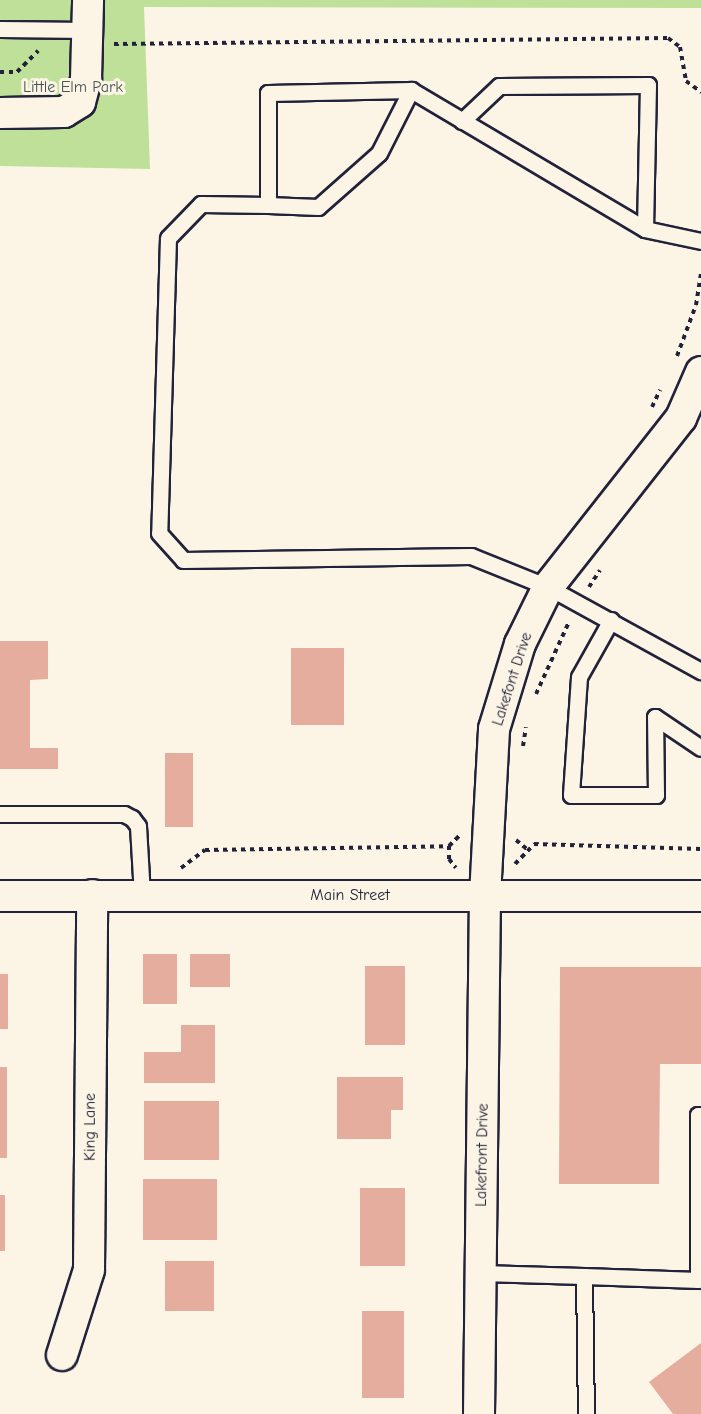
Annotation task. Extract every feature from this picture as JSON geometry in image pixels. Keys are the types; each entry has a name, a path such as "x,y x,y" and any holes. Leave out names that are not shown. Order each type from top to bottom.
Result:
{"street":[{"path":"0,113 64,112 80,102 99,37 88,0"},
{"name":"Lakefont Drive","path":"485,896 494,729 520,644 548,587 681,418 701,372"},
{"name":"Main Street","path":"0,896 701,896"},
{"name":"King Lane","path":"62,1355 89,1270 92,896"},
{"name":"Lakefront Drive","path":"479,1414 485,896"}],"lane":[{"path":"0,29 99,37"},
{"path":"462,121 499,86 648,85 645,229"},
{"path":"411,90 379,153 318,207 201,204 168,238 159,533 183,560 471,556 548,587 701,670"},
{"path":"268,205 268,93 411,90 645,229 701,241"},
{"path":"611,620 579,677 571,795 656,795 655,717 701,748"},
{"path":"0,814 124,814 132,818 138,826 142,895"},
{"path":"480,1273 699,1280 698,1115 701,1115"},
{"path":"584,1276 586,1414"}],"path":[{"path":"99,37 668,38 680,47 686,81 701,92"},
{"path":"0,72 18,72 38,51"},
{"path":"672,367 696,305 701,273"},
{"path":"651,409 661,388"},
{"path":"512,868 534,844 701,849"},
{"path":"176,872 205,850 449,846 449,859 458,870"}],"green space":[{"name":"Little Elm Park","path":"0,0 701,0 701,8 144,7 150,169 0,166"}],"building":[{"path":"0,641 48,641 48,679 30,680 30,748 58,748 58,769 0,769"},
{"path":"291,648 344,648 344,725 291,725"},
{"path":"165,753 193,753 193,827 165,827"},
{"path":"143,954 177,954 177,1004 143,1004"},
{"path":"190,954 230,954 230,987 190,987"},
{"path":"365,966 405,966 405,1045 365,1045"},
{"path":"560,967 701,967 701,1064 660,1064 659,1184 559,1184"},
{"path":"0,974 8,974 8,1029 0,1029"},
{"path":"181,1025 215,1025 215,1083 144,1083 144,1052 181,1052"},
{"path":"0,1067 7,1067 7,1158 0,1158"},
{"path":"337,1077 403,1077 403,1110 391,1110 391,1139 337,1139"},
{"path":"144,1101 219,1101 219,1160 144,1160"},
{"path":"143,1179 217,1179 217,1240 143,1240"},
{"path":"360,1188 405,1188 405,1266 360,1266"},
{"path":"0,1195 5,1195 5,1251 0,1251"},
{"path":"165,1261 214,1261 214,1311 165,1311"},
{"path":"362,1311 404,1311 404,1398 362,1398"},
{"path":"701,1343 701,1414 673,1414 649,1382"}]}
